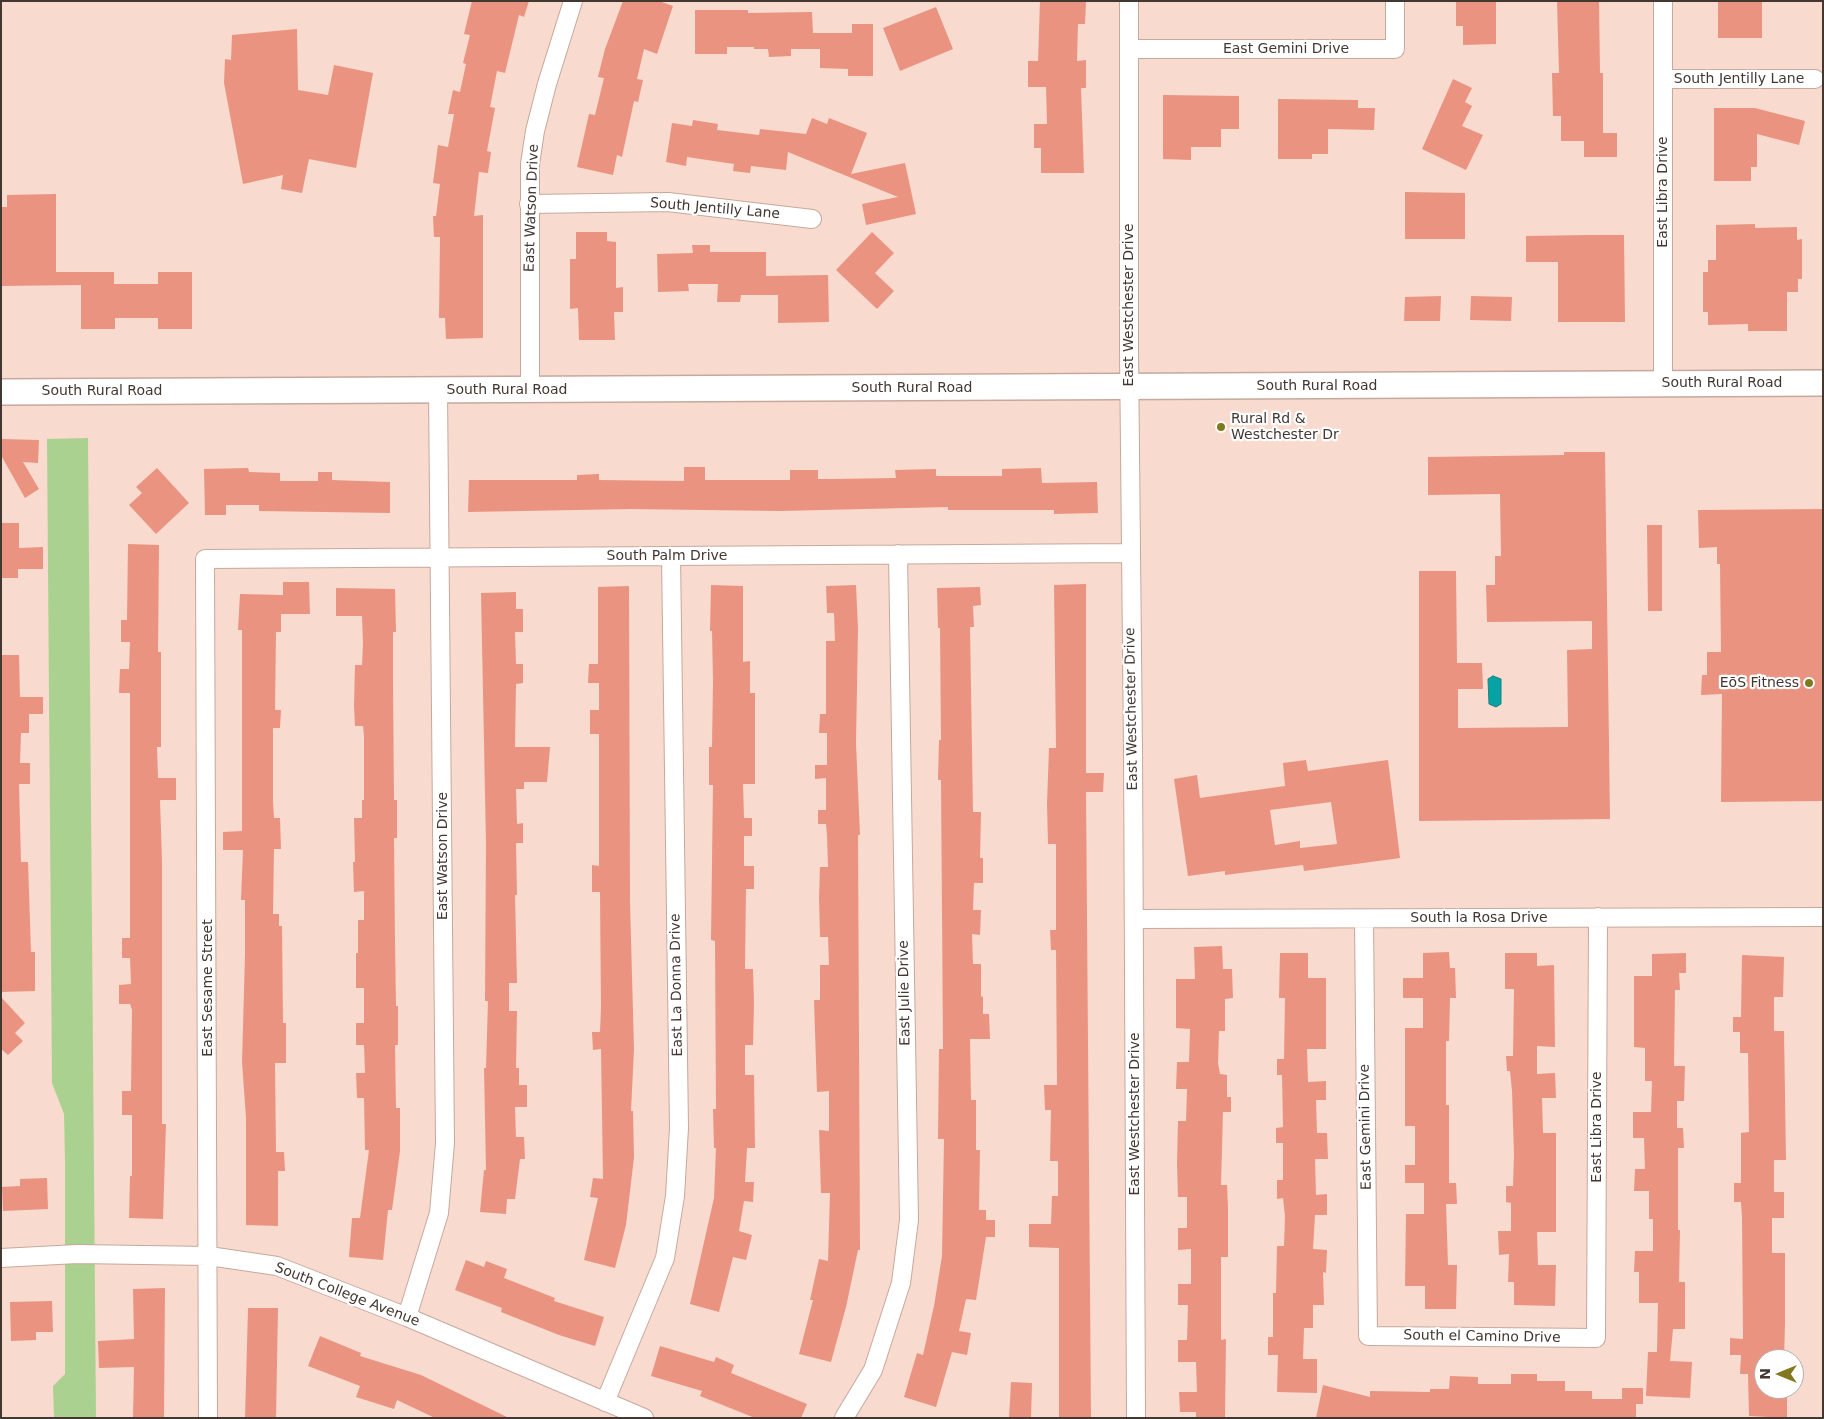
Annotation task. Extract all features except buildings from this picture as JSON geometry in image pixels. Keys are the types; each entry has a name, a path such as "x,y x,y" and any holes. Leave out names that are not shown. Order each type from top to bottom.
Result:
{"main road":[{"name":"South Rural Road","path":"1,392 1823,383"}],"street":[{"name":"East Watson Drive","path":"530,390 529,204 535,131 549,75 573,1"},
{"name":"East Westchester Drive","path":"1129,1 1129,387 1136,1418"},
{"name":"East Gemini Drive","path":"1129,49 1395,49 1395,1"},
{"name":"East Libra Drive","path":"1663,1 1663,384"},
{"name":"South Jentilly Lane","path":"1663,79 1815,79"},
{"name":"South Jentilly Lane","path":"529,204 668,202 812,219"},
{"name":"East Watson Drive","path":"407,1317 439,1213 445,1143 438,390"},
{"name":"South Palm Drive","path":"205,559 1130,553"},
{"name":"East Julie Drive","path":"844,1418 873,1370 901,1283 909,1220 898,554"},
{"name":"East La Donna Drive","path":"605,1402 664,1258 675,1196 679,1128 671,556"},
{"name":"East Sesame Street","path":"205,559 209,1256 208,1418"},
{"name":"East Libra Drive","path":"1596,1338 1598,917"},
{"name":"South la Rosa Drive","path":"1134,919 1823,917"},
{"name":"East Gemini Drive","path":"1364,919 1368,1336"},
{"name":"South College Avenue","path":"1,1258 77,1254 209,1256 277,1266 407,1317 644,1418"},
{"name":"South el Camino Drive","path":"1368,1336 1596,1338"}],"green space":[{"path":"88,438 96,1418 54,1418 53,1386 65,1374 65,1161 64,1114 52,1083 47,439"}],"water":[{"path":"1493,676 1501,679 1501,704 1496,707 1489,704 1488,679"}],"place":[{"name":"Rural Rd & Westchester Dr","path":"1221,427"},
{"name":"EōS Fitness","path":"1809,683"}]}
